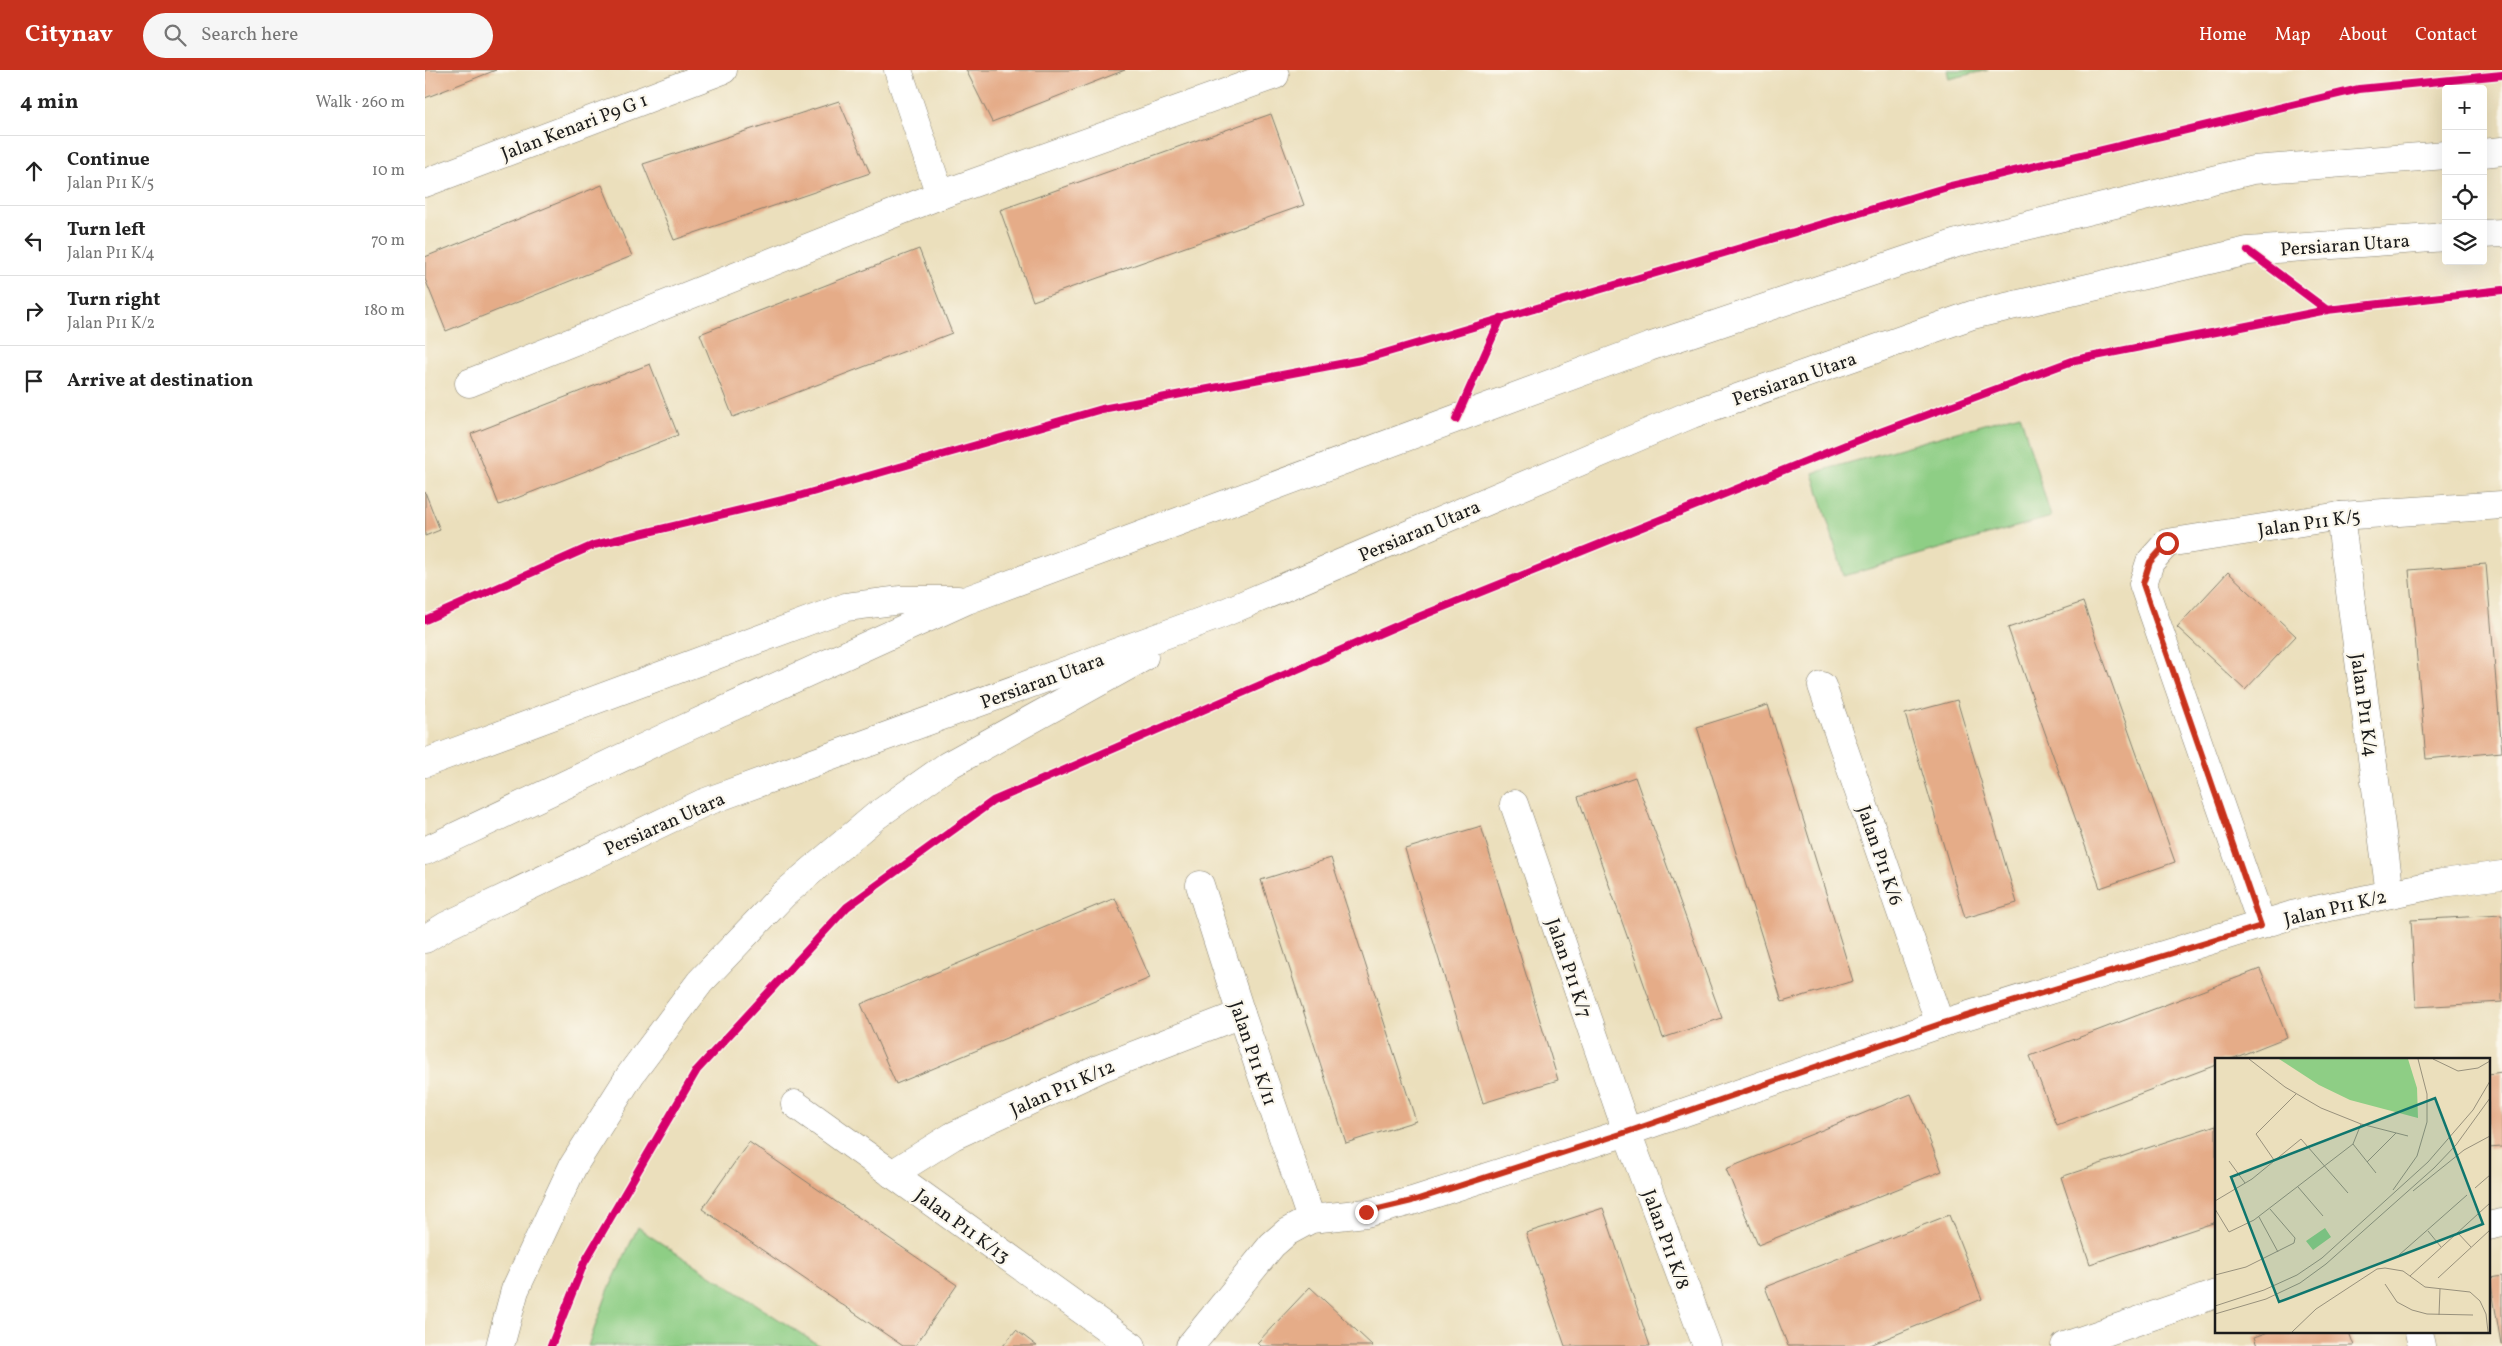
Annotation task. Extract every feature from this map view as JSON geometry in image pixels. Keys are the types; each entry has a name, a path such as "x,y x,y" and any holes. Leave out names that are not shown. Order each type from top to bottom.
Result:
{"street":[{"name":"Jalan Kenari P9 G 1","path":"425,183 678,78 723,70"},
{"path":"898,70 940,195"},
{"path":"469,383 940,195 1275,75"},
{"path":"2487,153 2502,151"},
{"path":"425,851 670,735 967,600 1649,347 1957,243 2253,170 2442,156"},
{"path":"2487,234 2502,233"},
{"name":"Persiaran Utara","path":"425,939 446,926 703,803 1219,615 1692,414 1972,315 2248,251 2442,237"},
{"name":"Jalan P11 K/5","path":"2261,926 2143,584 2150,562 2167,543 2340,516 2502,506"},
{"name":"Jalan P11 K/4","path":"2340,516 2390,894"},
{"path":"425,763 847,607 901,600 967,600"},
{"path":"500,1346 515,1290 573,1166 631,1074 700,982 785,894 876,816 947,766 1219,615"},
{"name":"Jalan P11 K/6","path":"1822,686 1940,1024"},
{"name":"Jalan P11 K/7","path":"1514,804 1627,1132"},
{"name":"Jalan P11 K/2","path":"1190,1346 1272,1245 1287,1232 1311,1219 1366,1212 1412,1201 1627,1132 1940,1024 2292,915 2441,883 2502,875"},
{"name":"Jalan P11 K/11","path":"1200,885 1241,1014 1311,1219"},
{"name":"Jalan P11 K/12","path":"891,1174 953,1136 1101,1068 1241,1014"},
{"name":"Jalan P11 K/13","path":"795,1104 1132,1346"},
{"name":"Jalan P11 K/8","path":"1627,1132 1707,1346"},
{"path":"2489,1226 2502,1223"},
{"path":"2065,1346 2215,1294"}],"green space":[{"path":"1947,70 1988,70 1949,79"},
{"path":"2020,414 2051,517 1844,576 1813,473"},
{"path":"638,1227 820,1346 588,1346 608,1291"}],"building":[{"path":"425,70 496,70 425,98"},
{"path":"966,70 1125,70 992,122"},
{"path":"839,101 870,173 674,240 643,164"},
{"path":"1271,114 1304,205 1033,301 1000,210"},
{"path":"602,185 632,256 446,331 425,279 425,257"},
{"path":"919,249 952,333 733,417 700,334"},
{"path":"650,364 678,435 499,505 471,434"},
{"path":"425,492 440,530 425,536"},
{"path":"2486,564 2502,752 2426,759 2409,570"},
{"path":"2228,572 2296,636 2245,690 2177,627"},
{"path":"2083,602 2175,862 2100,888 2008,628"},
{"path":"1957,700 2017,903 1965,918 1905,714"},
{"path":"1768,705 1853,981 1782,1002 1697,727"},
{"path":"1635,777 1722,1018 1663,1038 1578,797"},
{"path":"1481,826 1558,1080 1483,1103 1405,849"},
{"path":"1331,858 1416,1121 1346,1143 1261,880"},
{"path":"1115,898 1150,978 896,1084 861,1004"},
{"path":"2502,915 2502,1002 2416,1007 2411,920"},
{"path":"2260,969 2287,1037 2234,1058 2215,1058 2215,1065 2057,1125 2030,1056"},
{"path":"2502,1072 2502,1147 2489,1148 2489,1074"},
{"path":"1911,1094 1942,1171 1758,1245 1726,1169"},
{"path":"2215,1125 2215,1222 2090,1264 2061,1177"},
{"path":"749,1142 957,1285 915,1346 903,1346 702,1209"},
{"path":"1603,1208 1650,1346 1565,1346 1526,1233"},
{"path":"1949,1215 1982,1299 1868,1346 1788,1346 1765,1287"},
{"path":"2502,1276 2502,1344 2501,1344 2490,1278"},
{"path":"1310,1287 1373,1346 1260,1346 1257,1343"},
{"path":"1016,1330 1037,1346 1003,1346"},
{"path":"2262,1334 2350,1334 2354,1346 2257,1346 2254,1337"}],"cycle path":[{"path":"425,620 594,545 795,497 1102,409 1361,360 1951,186 2359,89 2502,75"},
{"path":"2248,251 2327,310"},
{"path":"551,1346 584,1263 697,1070 847,907 993,801 1406,622 1856,441 2075,360 2327,310 2502,290"},
{"path":"1456,419 1501,318"}],"route":[{"path":"1366,1212 1412,1201 1627,1132 1940,1024 2261,926 2143,584 2150,562 2167,543"}]}
